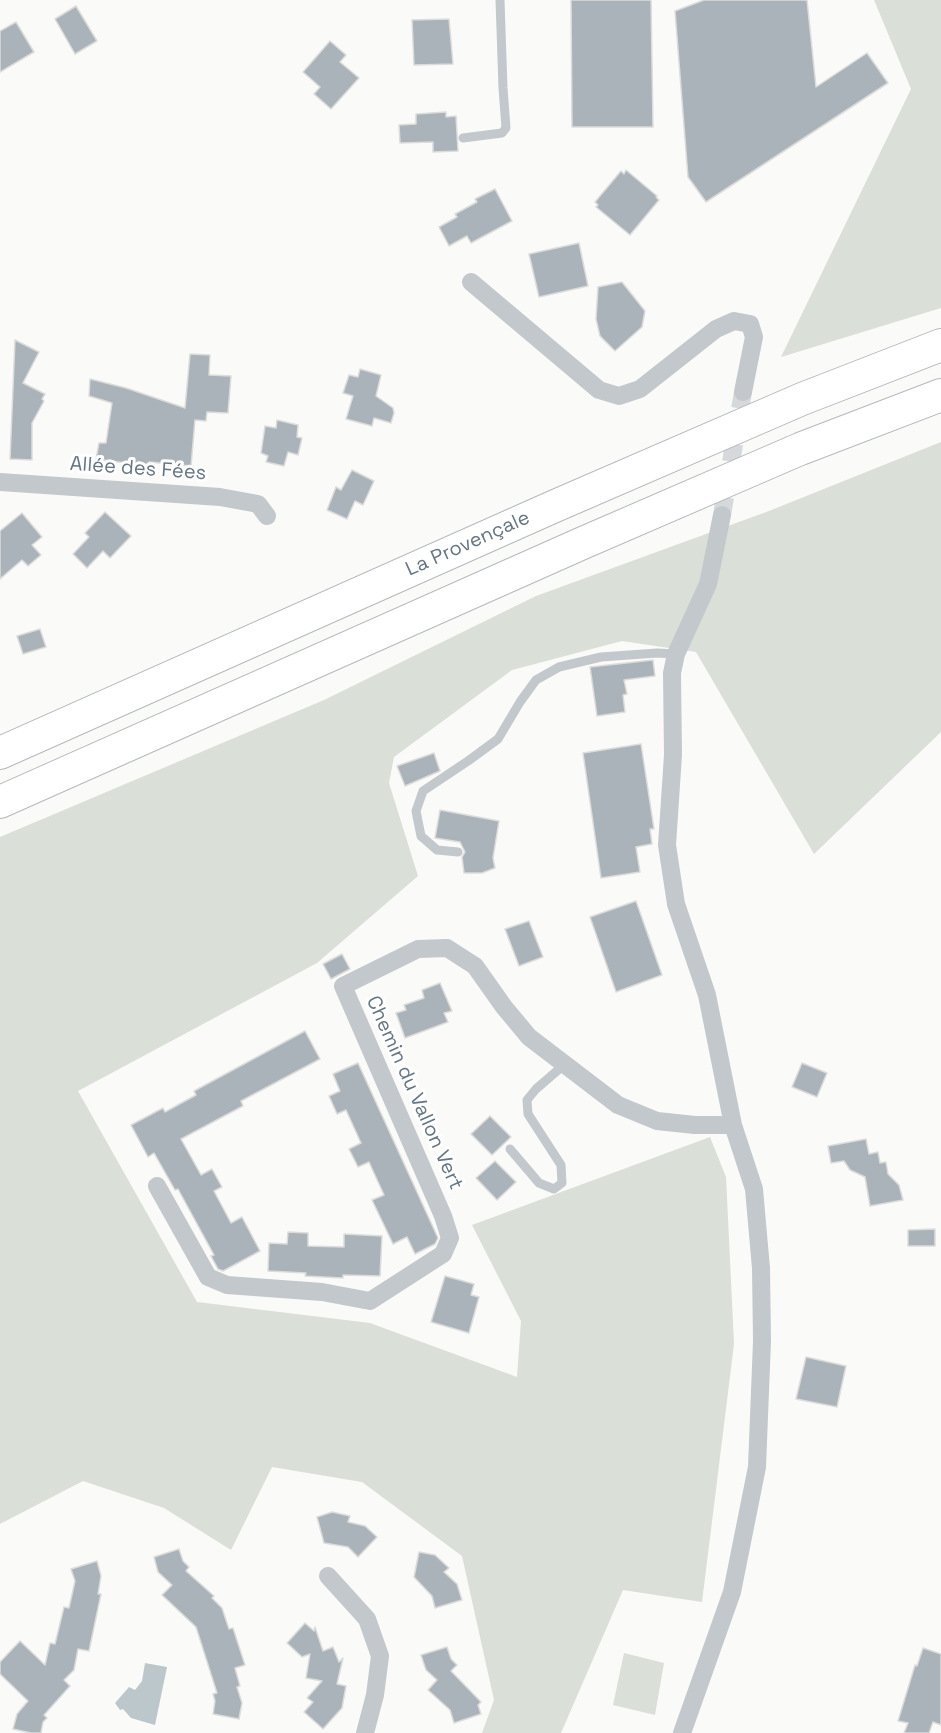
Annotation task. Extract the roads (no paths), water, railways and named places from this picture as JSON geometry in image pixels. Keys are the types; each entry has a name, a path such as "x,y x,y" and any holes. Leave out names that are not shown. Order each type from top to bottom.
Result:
{"highway":[{"name":"La Provençale","path":"0,753 555,506 802,399 941,345"},
{"path":"0,802 596,537 800,449 941,395"}],"street":[{"path":"471,282 599,390 619,396 640,388 716,329 734,321 750,324 754,338 743,392"},
{"name":"Allée des Fées","path":"0,482 220,496 258,504 267,516"},
{"path":"682,1733 732,1592 757,1467 762,1341 761,1268 754,1189 733,1125 707,995 676,903 667,845 673,755 672,673 676,654 708,584 722,515"},
{"name":"Chemin du Vallon Vert","path":"157,1186 208,1277 227,1285 322,1292 370,1301 443,1254 450,1238 443,1216 343,986 417,949 447,948 475,966 529,1037 618,1105 657,1121 695,1125 733,1125"},
{"path":"328,1576 367,1618 380,1656 375,1695 365,1733"}],"lane":[{"path":"463,138 502,133 506,128 500,0"},
{"path":"458,852 437,850 422,836 416,811 423,791 498,739 536,680 559,667 602,657 676,654"},
{"path":"510,1149 539,1183 554,1189 562,1183 561,1165 528,1114 527,1100 565,1064"}],"tunnel":[{"path":"722,515 743,392"}]}
